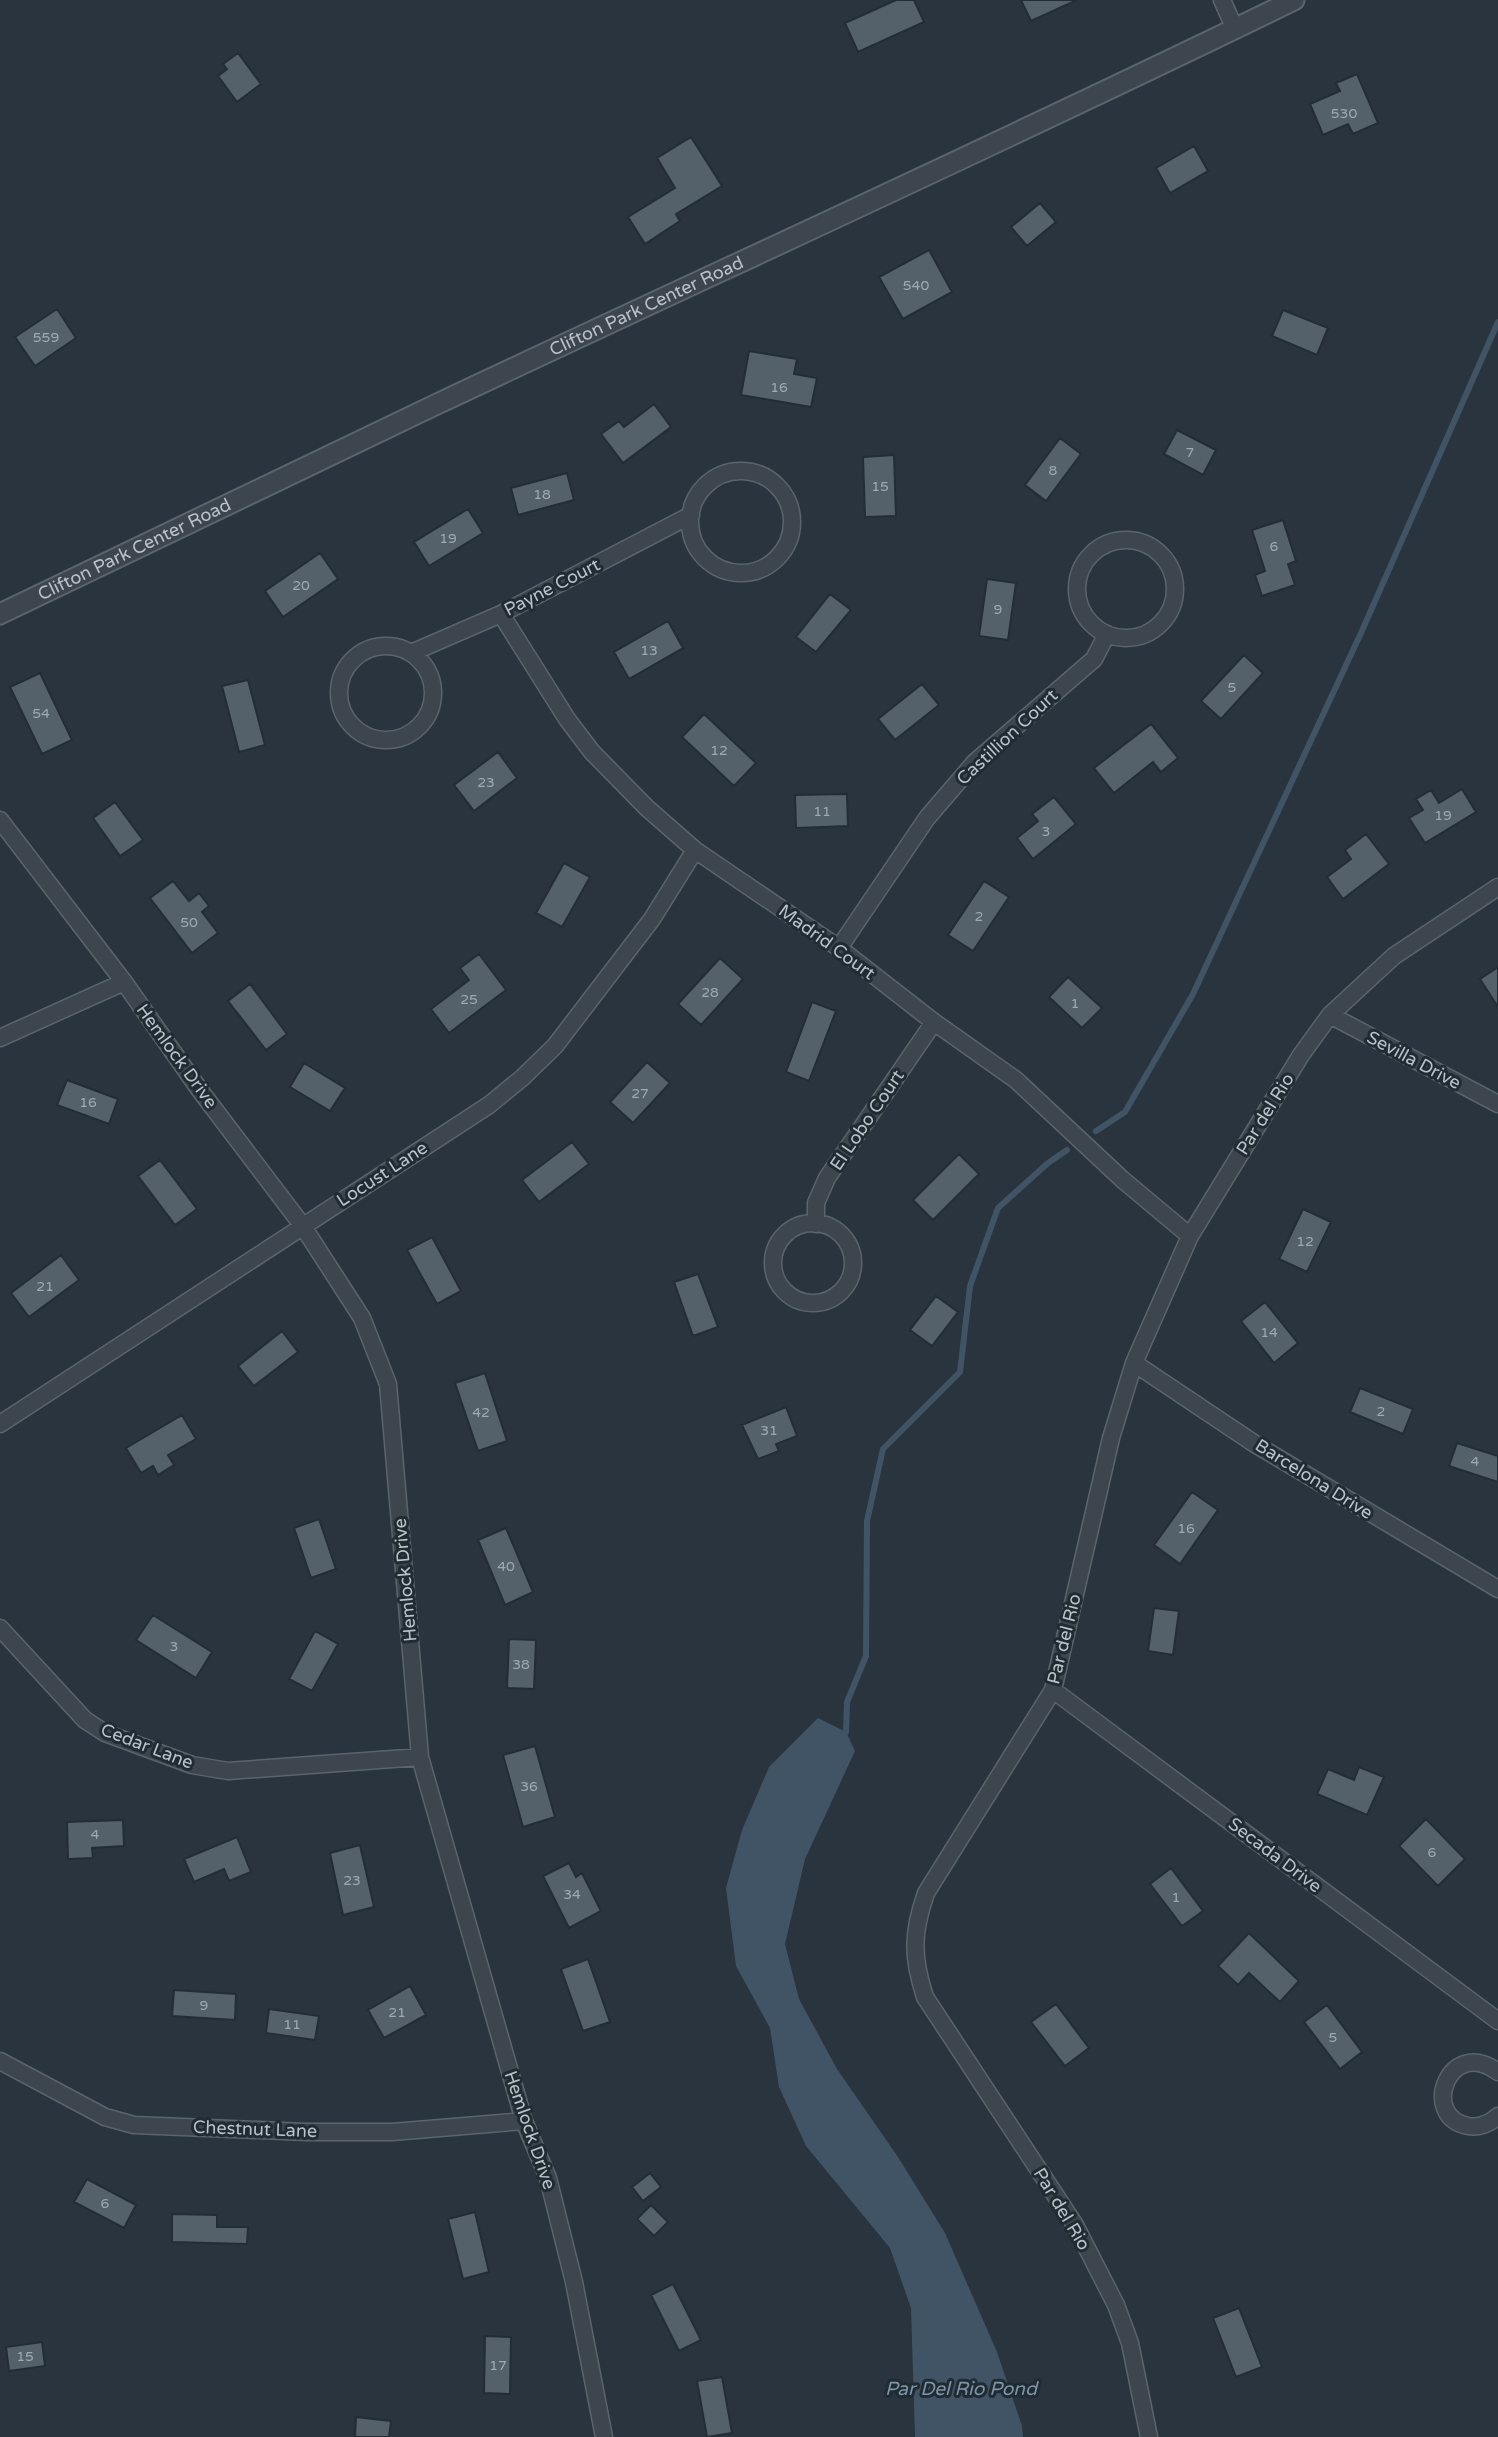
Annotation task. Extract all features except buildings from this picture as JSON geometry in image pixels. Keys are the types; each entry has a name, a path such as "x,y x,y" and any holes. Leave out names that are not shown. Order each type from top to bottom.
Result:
{"street":[{"path":"1222,0 1235,29"},
{"name":"Clifton Park Center Road","path":"0,614 437,404 827,224 1294,0"},
{"path":"730,472 754,472 775,484 783,493 792,516 792,528 789,540 775,560 753,571 741,573 717,567 699,550 691,528 691,515 700,493 718,477 730,472"},
{"name":"Payne Court","path":"411,653 501,614 691,515"},
{"path":"1126,540 1148,545 1158,551 1171,570 1175,581 1173,604 1161,623 1142,635 1130,638 1107,634 1088,620 1082,609 1078,586 1085,563 1103,546 1126,540"},
{"name":"Madrid Court","path":"501,614 567,719 592,752 647,808 695,850 839,948 934,1022 1016,1080 1124,1180 1190,1236"},
{"name":"Castillion Court","path":"839,948 927,818 975,762 1094,659 1107,634"},
{"path":"376,648 400,648 411,653 428,671 432,683 431,708 426,719 418,728 396,740 371,738 360,732 344,714 340,703 339,690 347,668 355,659 376,648"},
{"name":"Hemlock Drive","path":"0,820 124,982 302,1225 362,1318 388,1384 420,1757 524,2121 548,2178 574,2282 604,2437"},
{"name":"Locust Lane","path":"0,1424 489,1105 523,1078 555,1045 652,919 695,850"},
{"name":"Par del Rio","path":"1149,2437 1130,2343 1116,2305 1075,2225 925,1997 916,1971 914,1938 926,1893 1053,1690 1111,1438 1134,1363 1190,1236 1301,1055 1330,1016 1394,956 1498,887"},
{"path":"0,1038 124,982"},
{"name":"Sevilla Drive","path":"1330,1016 1498,1104"},
{"name":"El Lobo Court","path":"816,1224 816,1203 827,1178 934,1022"},
{"path":"816,1224 828,1226 838,1233 846,1242 853,1265 845,1287 825,1301 813,1303 789,1296 774,1275 773,1262 775,1249 791,1230 816,1224"},
{"name":"Barcelona Drive","path":"1134,1363 1255,1444 1498,1589"},
{"name":"Cedar Lane","path":"0,1628 85,1720 105,1733 192,1765 228,1771 420,1757"},
{"name":"Secada Drive","path":"1053,1690 1498,2021"},
{"name":"Chestnut Lane","path":"0,2061 105,2118 134,2125 307,2132 392,2132 524,2121"},
{"path":"1498,2072 1489,2065 1476,2062 1463,2064 1452,2071 1444,2082 1442,2095 1445,2108 1452,2118 1463,2125 1475,2127 1487,2124 1498,2116"}],"water":[{"name":"Par Del Rio Pond","path":"818,1718 846,1732 855,1751 805,1859 785,1944 799,1999 837,2069 898,2157 945,2233 997,2352 1022,2426 1023,2437 915,2437 911,2308 890,2248 806,2146 779,2087 770,2028 736,1966 726,1888 742,1830 769,1767"}],"waterway":[{"path":"1096,1131 1125,1112 1193,994 1361,633 1498,322"},
{"path":"846,1732 847,1702 866,1656 867,1521 883,1449 960,1372 970,1286 998,1208 1048,1163 1067,1150"}]}
